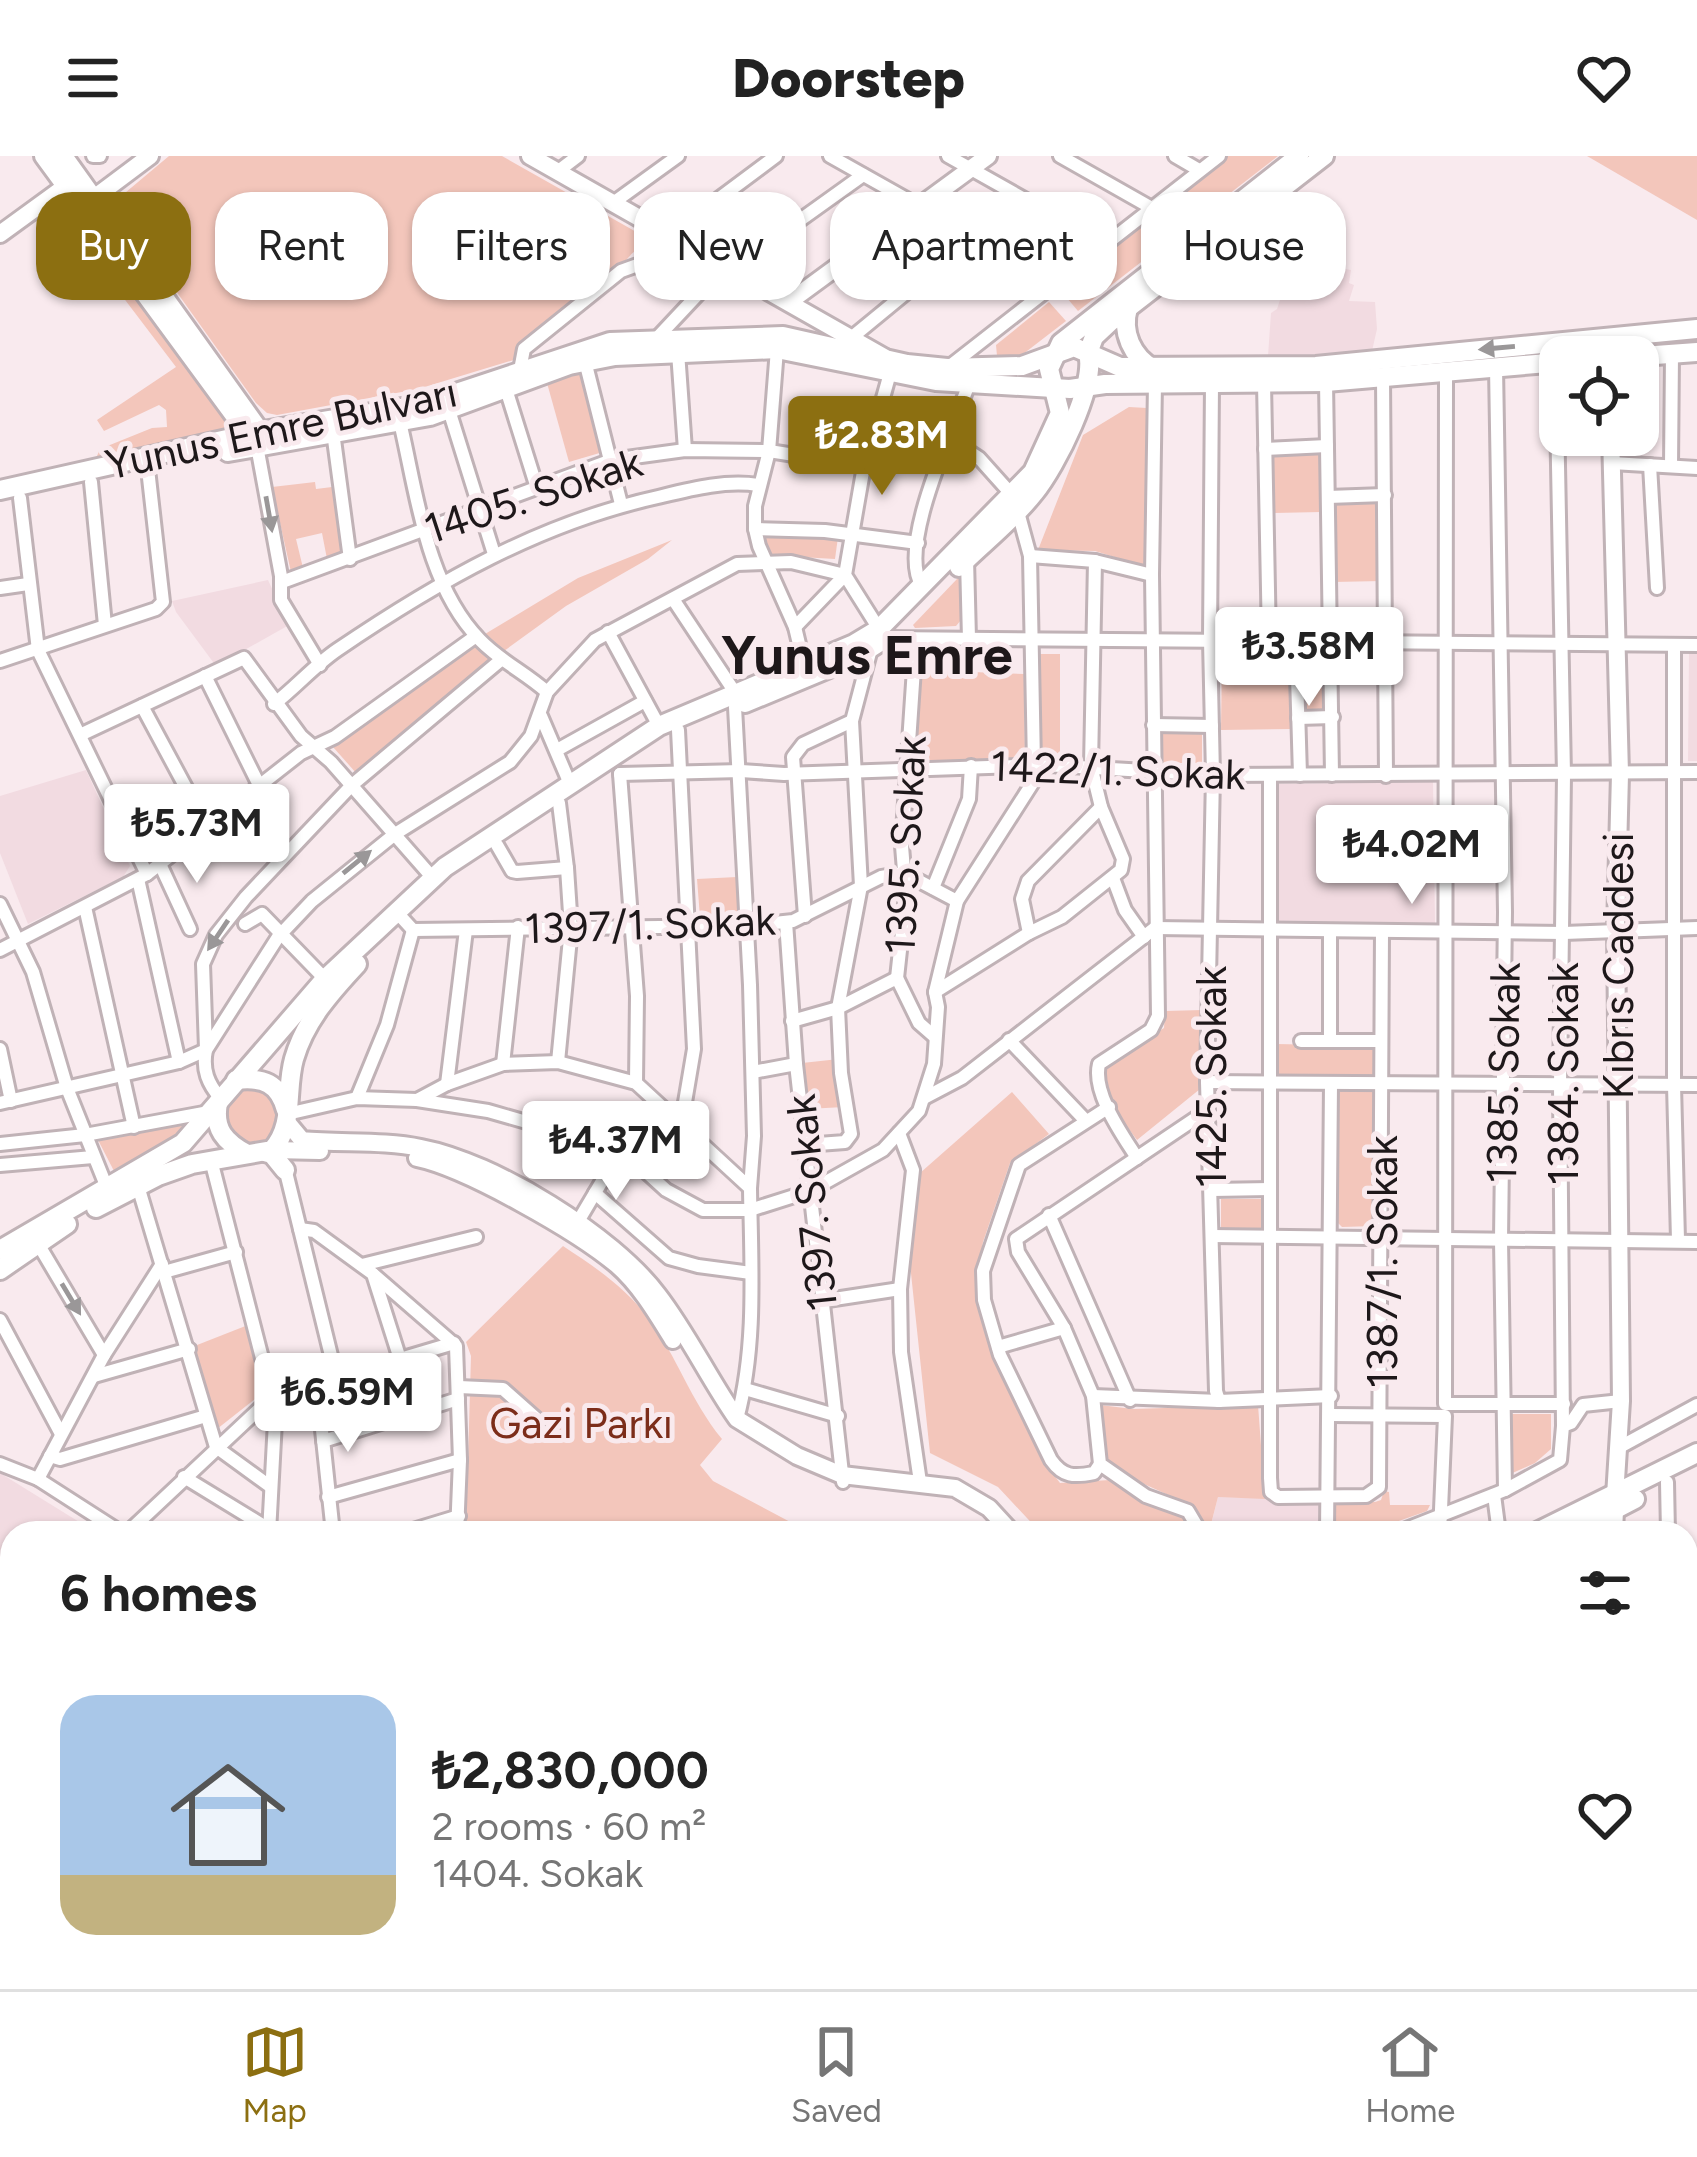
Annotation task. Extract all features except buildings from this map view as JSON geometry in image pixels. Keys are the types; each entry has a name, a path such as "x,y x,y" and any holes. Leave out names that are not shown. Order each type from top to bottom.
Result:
{"main road":[{"path":"44,156 74,192"},
{"path":"63,156 82,192"},
{"path":"3,1246 180,1146 326,979 432,877 571,784 668,728 878,638 967,559 1015,504 1057,424 1059,401 1049,369 1055,353 1088,319 1299,156"},
{"path":"736,700 804,664 878,638 922,586 1044,480 1087,386 1088,353 1094,337 1324,156"},
{"path":"158,300 259,439"},
{"path":"1128,308 1129,340 1155,376"},
{"path":"1054,386 1070,389 1155,376 1316,366 1697,329"},
{"name":"Yunus Emre Bulvarı","path":"0,490 420,404 590,345 783,336 846,342 890,366 936,382 1054,386"},
{"path":"1055,353 1074,347 1120,367 1212,383 1326,382 1539,364"},
{"name":"Yunus Emre Bulvarı","path":"10,500 259,439 400,422 449,410 585,361 777,349 890,366 992,369 1022,366 1055,353"},
{"path":"1659,355 1697,352"},
{"path":"277,1143 292,1064 312,1020 340,982 408,924 444,881 559,803 617,771 668,728"},
{"path":"236,1080 258,1079 271,1083 280,1093 277,1143"},
{"path":"212,1110 222,1135 277,1143"},
{"path":"211,1160 220,1150 218,1136 206,1126 212,1110"},
{"path":"0,1270 37,1242 138,1186 277,1143"},
{"path":"1588,1521 1697,1453"},
{"path":"1566,1521 1697,1466"}],"street":[{"path":"103,192 150,156"},
{"path":"530,156 634,215"},
{"path":"557,172 578,156"},
{"path":"613,203 678,156"},
{"path":"728,192 776,156"},
{"path":"830,156 894,192"},
{"path":"948,156 1011,192"},
{"path":"939,192 988,156"},
{"path":"1060,156 1141,202"},
{"path":"1175,156 1199,170"},
{"path":"1170,192 1219,156"},
{"path":"806,215 863,175"},
{"path":"0,234 66,186"},
{"path":"1117,236 1141,215"},
{"path":"520,370 524,349 634,267"},
{"path":"789,302 830,272"},
{"path":"656,339 693,300"},
{"path":"785,300 846,342 897,300"},
{"path":"947,368 1032,300"},
{"path":"987,338 985,354 992,369"},
{"path":"777,349 769,451 758,485 755,529 795,627 804,664"},
{"path":"679,352 685,450"},
{"path":"1671,466 1672,354"},
{"path":"585,361 621,504"},
{"path":"795,627 845,574 864,466 890,366"},
{"name":"1385. Sokak","path":"1496,367 1504,932 1504,1404 1499,1521"},
{"path":"1441,1521 1447,1240 1446,372"},
{"path":"1137,1158 1096,1073 1100,1064 1157,1024 1149,932 1155,376"},
{"path":"1383,377 1386,776"},
{"path":"1264,382 1269,641"},
{"path":"1326,382 1332,775"},
{"path":"922,586 914,565 918,542 937,470 969,383"},
{"name":"1425. Sokak","path":"1212,383 1213,775 1207,1082 1219,1401"},
{"path":"506,389 537,488"},
{"path":"449,410 494,554"},
{"path":"400,422 425,530 443,582 476,636 547,692"},
{"path":"334,433 350,559"},
{"path":"259,439 281,600 320,665"},
{"path":"277,1143 357,1098 417,1100 488,1111 621,1149 686,1204 704,1210 750,1210 810,1191 883,1150 919,1111 934,1064 935,992 957,902 1039,765 1030,556 1015,504 979,458 950,439"},
{"path":"1265,448 1327,446"},
{"name":"1405. Sokak","path":"282,582 612,460 685,450 769,451 864,466"},
{"name":"1384. Sokak","path":"1559,456 1564,775 1563,1426"},
{"name":"Kıbrıs Caddesi","path":"1612,456 1620,774 1616,930 1621,1401 1614,1521"},
{"path":"1612,463 1697,468"},
{"path":"1651,465 1657,588"},
{"path":"0,662 156,609 163,602 148,469"},
{"path":"91,482 105,626"},
{"path":"274,704 334,652 494,554 621,504 701,487 758,485"},
{"path":"1328,497 1385,495"},
{"path":"10,500 38,650 142,877 179,1062"},
{"path":"755,529 852,533 918,542"},
{"path":"1030,556 1095,561 1152,575"},
{"path":"967,559 969,639"},
{"path":"935,992 1062,917 1113,878 1124,859 1101,807 1090,766 1095,561"},
{"path":"0,1049 5,1102 179,1062 206,1050 282,934 345,871 510,762 531,736 547,692 582,651 608,632 737,564 818,565 845,574 878,638 852,721 861,886 838,1008 850,1134 845,1142 805,1145"},
{"path":"0,588 28,584"},
{"path":"673,598 736,700 754,1136 745,1389 736,1423"},
{"path":"608,632 645,700 668,728 683,772 694,1049 681,1126"},
{"path":"0,950 142,877 259,785 476,636"},
{"path":"878,638 1697,645"},
{"name":"1395. Sokak","path":"897,978 906,895 902,846 916,639"},
{"path":"1296,642 1300,775"},
{"path":"1674,646 1673,1085 1678,1240"},
{"path":"80,735 244,658 274,704 432,877"},
{"path":"0,1144 85,1135 212,1110 203,1064 206,954 246,897 352,785 502,659"},
{"path":"205,676 259,785"},
{"path":"557,750 645,700"},
{"path":"142,706 206,825"},
{"path":"541,716 571,784"},
{"path":"1298,718 1333,717"},
{"path":"805,916 796,749 852,721"},
{"path":"1153,724 1212,726"},
{"name":"1422/1. Sokak","path":"617,771 794,774 1039,765 1213,775 1697,772"},
{"path":"933,888 969,799 971,766"},
{"path":"617,771 637,996 636,1083"},
{"path":"1270,775 1270,1397"},
{"path":"558,1062 571,928 564,815 559,803"},
{"path":"1029,933 1022,899 1028,881 1101,807"},
{"path":"497,845 512,871 567,868"},
{"path":"160,865 190,929"},
{"path":"904,873 957,902"},
{"name":"1397/1. Sokak","path":"408,924 466,930 786,922 881,877 904,873"},
{"path":"1113,878 1125,910 1149,932"},
{"path":"0,904 41,993 67,1088 106,1188"},
{"path":"85,907 134,1127"},
{"path":"244,924 262,914 326,979"},
{"name":"1397. Sokak","path":"786,922 796,1064 842,1479"},
{"path":"357,1098 387,1025 408,924"},
{"path":"503,1064 518,927"},
{"path":"923,1098 962,1078 1149,932 1564,934 1697,928"},
{"path":"447,1084 466,930"},
{"path":"1330,931 1330,1042"},
{"name":"1387/1. Sokak","path":"1270,1397 1270,1489 1278,1497 1377,1492 1382,1415 1382,931"},
{"path":"792,1021 838,1008 897,978 919,1023 934,1036"},
{"path":"1009,1040 1086,1120"},
{"path":"1301,1041 1381,1041"},
{"path":"417,1100 503,1064 558,1062 636,1083 750,1188"},
{"path":"753,1072 796,1064"},
{"path":"1207,1082 1697,1084"},
{"path":"1327,1521 1331,1084"},
{"path":"1109,1107 1019,1165 982,1271 984,1300 998,1347 1042,1446 1060,1473 1094,1473 1100,1464 1093,1396 1064,1328 1016,1239 1208,1110"},
{"path":"899,1133 913,1170 900,1289 901,1352 920,1482"},
{"path":"277,1143 401,1145 443,1153 537,1198 640,1290 708,1395 736,1423 805,1468 842,1479 956,1488 972,1495 999,1521"},
{"path":"277,1143 429,1161 574,1229"},
{"path":"277,1143 336,1376"},
{"path":"574,1229 621,1149"},
{"path":"0,1165 93,1157"},
{"path":"211,1160 272,1397 269,1521"},
{"path":"138,1186 217,1447 271,1487"},
{"path":"1212,1190 1270,1190"},
{"path":"595,1193 669,1258 751,1273"},
{"path":"1049,1215 1130,1400"},
{"path":"299,1229 314,1231 367,1269 454,1343 459,1521"},
{"path":"1212,1236 1697,1241"},
{"path":"367,1269 476,1237"},
{"path":"37,1242 104,1355"},
{"path":"38,1479 104,1355 163,1268 236,1252"},
{"path":"367,1269 399,1356"},
{"path":"821,1301 900,1289"},
{"path":"0,1320 61,1433"},
{"path":"998,1347 1064,1328"},
{"path":"137,1521 272,1397 454,1343"},
{"path":"94,1376 189,1349"},
{"path":"317,1383 331,1521"},
{"path":"323,1441 459,1393 503,1389 539,1421"},
{"path":"745,1389 838,1416"},
{"path":"1093,1396 1219,1401 1330,1396"},
{"path":"1428,1521 1500,1493 1560,1460 1563,1426 1571,1423 1583,1405 1621,1401"},
{"path":"1331,1415 1564,1404"},
{"path":"1618,1448 1697,1405"},
{"path":"50,1456 60,1459 206,1416"},
{"path":"328,1497 460,1460"},
{"path":"0,1464 38,1479 105,1521"},
{"path":"1100,1464 1147,1496 1188,1511 1194,1521"},
{"path":"184,1477 253,1521"},
{"path":"1667,1482 1668,1521"},
{"path":"443,1521 460,1516"}],"shaded area":[{"path":"1346,269 1351,270 1349,283 1354,285 1349,301 1375,302 1377,329 1372,351 1315,358 1268,356 1271,313 1280,300 1346,300"},
{"path":"268,580 289,625 216,666 172,601"},
{"path":"1689,653 1697,653 1697,761 1688,761"},
{"path":"86,770 130,866 123,877 28,924 0,853 0,796"},
{"path":"1433,782 1435,923 1274,925 1272,784"},
{"path":"0,1473 78,1521 0,1521"},
{"path":"1218,1497 1322,1499 1321,1521 1212,1521"}],"green space":[{"path":"169,156 502,156 566,192 412,192 412,300 576,300 524,340 517,359 418,389 267,413 182,300 191,300 191,192 126,192"},
{"path":"1224,156 1278,156 1232,192 1181,192"},
{"path":"1587,156 1697,156 1697,220"},
{"path":"610,217 634,231 634,252 610,274"},
{"path":"1141,225 1141,262 1117,281 1117,245"},
{"path":"125,300 138,300 234,428 94,463 100,449 152,428 167,427 166,410 159,405 104,431 97,420 176,367"},
{"path":"1069,300 1092,300 1078,311"},
{"path":"1049,302 1066,321 1018,358 997,356 996,345"},
{"path":"580,373 603,452 569,462 547,383"},
{"path":"1129,407 1147,408 1144,566 1095,551 1038,550 1083,435"},
{"path":"1320,450 1321,512 1274,513 1272,451"},
{"path":"315,482 316,489 332,487 342,554 327,559 322,533 296,539 303,568 291,572 272,487"},
{"path":"1332,503 1381,503 1382,581 1333,582"},
{"path":"763,533 838,537 835,559 766,555"},
{"path":"672,540 504,651 485,634 578,578"},
{"path":"962,579 961,620 956,626 915,628 913,625"},
{"path":"476,645 494,659 357,774 333,747"},
{"path":"1222,653 1290,654 1292,729 1221,730"},
{"path":"1040,654 1060,654 1060,758 1040,758"},
{"path":"1302,656 1324,656 1324,709 1303,709"},
{"path":"920,670 1024,674 1025,760 916,761"},
{"path":"1157,726 1202,726 1202,763 1162,763 1157,757"},
{"path":"737,877 739,914 700,917 697,879"},
{"path":"1203,1010 1200,1089 1137,1140 1119,1116 1100,1068 1164,1028 1165,1011"},
{"path":"1276,1044 1377,1046 1376,1077 1275,1076"},
{"path":"839,1059 844,1107 807,1109 802,1063"},
{"path":"253,1089 272,1098 281,1117 272,1136 253,1145 234,1136 225,1117 234,1098"},
{"path":"1337,1090 1377,1090 1375,1226 1342,1227 1338,1223"},
{"path":"1012,1092 1049,1134 1010,1163 983,1242 976,1284 980,1317 1002,1374 1045,1463 1060,1483 1110,1480 1190,1521 1030,1521 998,1487 930,1453 908,1245 920,1173"},
{"path":"188,1121 179,1136 114,1171 98,1140"},
{"path":"1221,1199 1263,1199 1263,1230 1221,1231"},
{"name":"Gazi Parkı","path":"563,1246 620,1287 659,1333 722,1439 700,1465 713,1481 788,1521 466,1521 471,1356 466,1342"},
{"path":"248,1325 265,1391 217,1429 192,1347"},
{"path":"1100,1405 1133,1409 1258,1405 1265,1499 1218,1497 1212,1521 1202,1521 1195,1507 1113,1470 1106,1458"},
{"path":"1509,1414 1551,1414 1551,1449 1535,1463 1508,1475"},
{"path":"1384,1491 1389,1492 1390,1505 1430,1505 1427,1511 1399,1521 1335,1521 1335,1501 1381,1500"}],"district":[{"name":"Yunus Emre","path":"867,655"}]}
